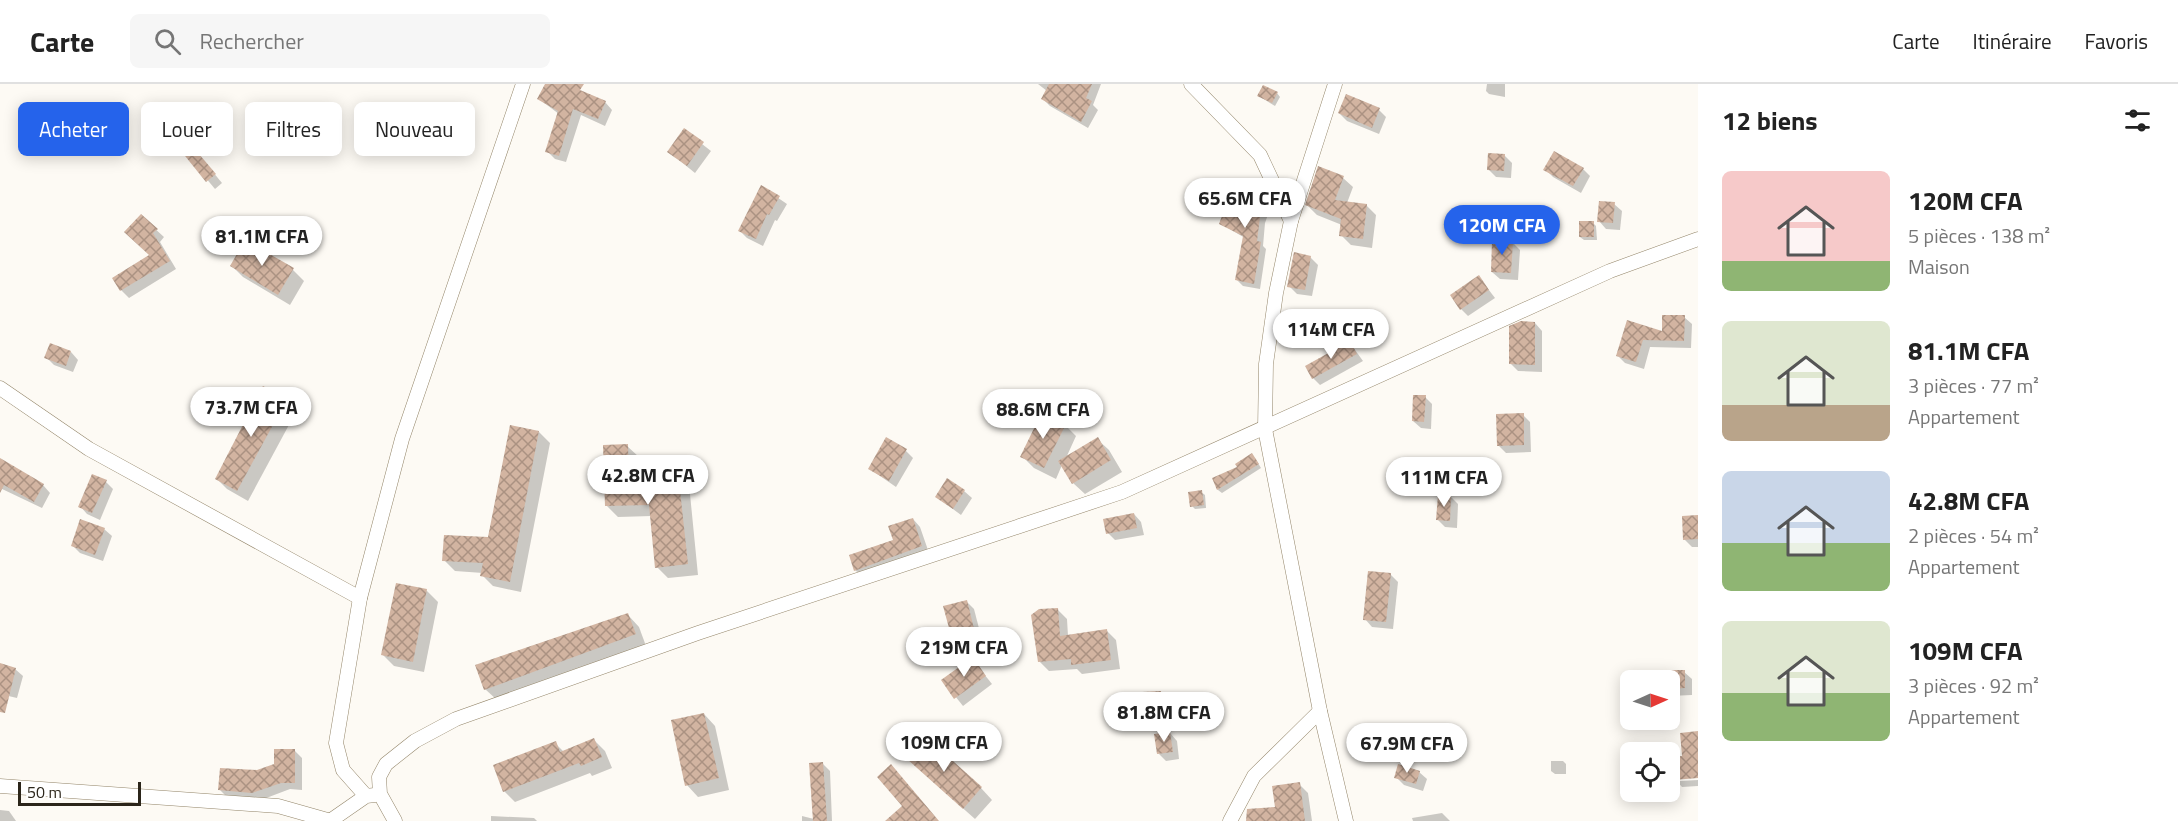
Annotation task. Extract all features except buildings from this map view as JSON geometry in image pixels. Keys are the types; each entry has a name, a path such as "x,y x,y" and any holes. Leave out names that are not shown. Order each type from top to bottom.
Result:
{"street":[{"path":"394,821 373,795 343,770 336,743 360,598 402,439 523,84"},
{"path":"1191,84 1260,155 1291,221"},
{"path":"1335,84 1291,221 1276,293 1266,364 1264,429 1320,711 1346,821"},
{"path":"0,786 278,806 330,821 373,795 386,764 415,741 456,719 698,633 1122,492 1610,271 1698,238"},
{"path":"0,388 89,449 360,598"},
{"path":"1230,821 1254,776 1320,711"}]}
